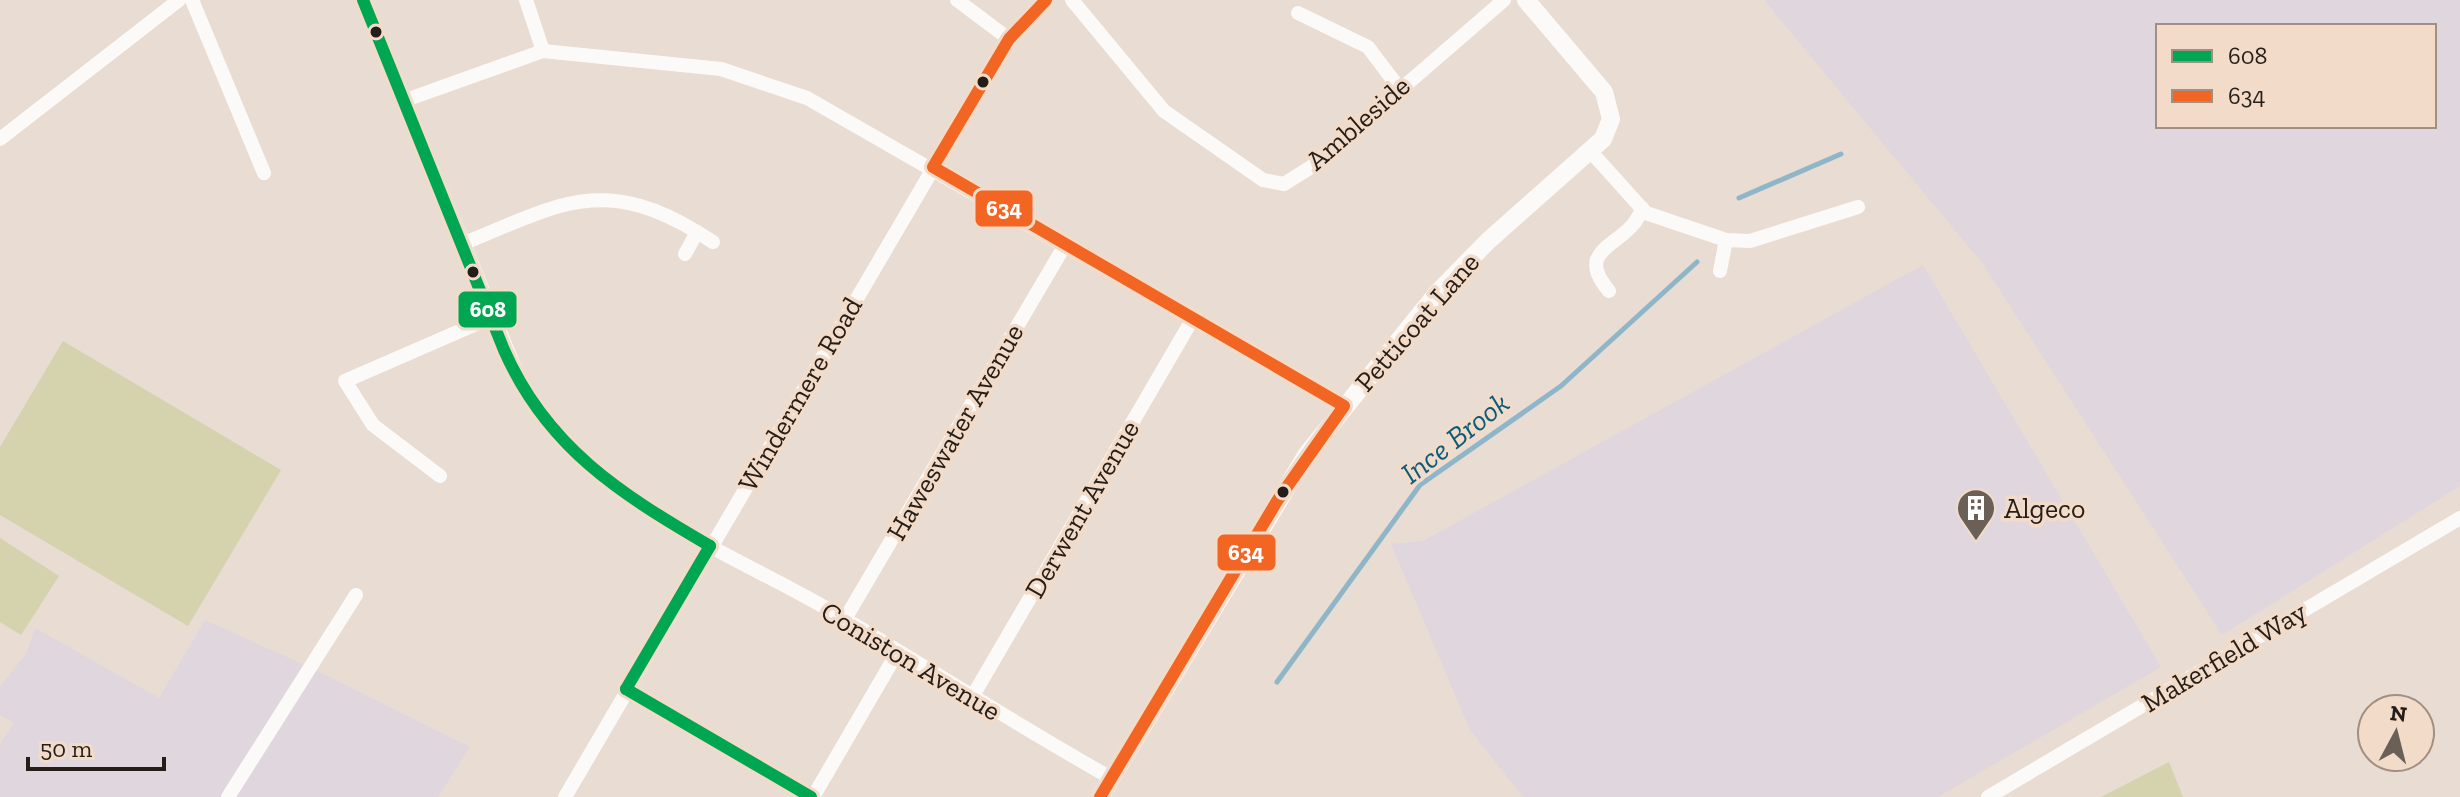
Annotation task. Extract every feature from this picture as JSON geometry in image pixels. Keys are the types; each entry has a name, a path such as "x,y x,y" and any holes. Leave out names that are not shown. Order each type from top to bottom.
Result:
{"street":[{"path":"0,139 179,0"},
{"path":"192,0 264,173"},
{"name":"Coniston Avenue","path":"363,0 492,317 535,408 578,457 621,494 845,619 971,699 1111,778"},
{"path":"526,0 543,51"},
{"path":"957,0 1009,39"},
{"name":"Windermere Road","path":"565,797 1009,39 1046,0"},
{"name":"Ambleside","path":"1072,0 1164,111 1263,180 1284,184 1311,167 1504,0"},
{"name":"Petticoat Lane","path":"1100,797 1307,454 1438,292 1478,251 1592,153 1609,130 1611,119 1604,92 1526,0"},
{"path":"1298,13 1368,47 1399,88"},
{"path":"403,101 543,51 721,69 807,98 933,167 1344,406"},
{"path":"1592,153 1646,213 1726,240 1750,241 1858,207"},
{"path":"462,244 559,204 588,199 640,204 664,212 713,242"},
{"path":"1609,291 1597,276 1595,261 1600,251 1638,222 1642,208"},
{"path":"685,254 697,232"},
{"path":"1720,271 1726,240"},
{"name":"Haweswater Avenue","path":"845,619 1065,245"},
{"path":"440,476 373,425 345,381 492,317"},
{"name":"Derwent Avenue","path":"971,699 1192,320"},
{"name":"Makerfield Way","path":"1988,797 2460,518"},
{"path":"228,797 356,595"},
{"path":"626,689 812,797 897,653"}],"shaded area":[{"path":"1764,0 2460,0 2460,486 2222,635 1983,264"},
{"path":"1923,265 2161,667 1938,797 1523,797 1470,730 1391,544 1423,541"},
{"path":"63,341 281,470 188,626 0,515 0,447"},
{"path":"0,538 59,576 21,635 0,622"},
{"path":"205,620 320,672 470,747 438,797 0,797 0,744 14,723 0,715 0,687 26,654 35,628 159,698"},
{"path":"2169,762 2183,797 2101,797"}],"waterway":[{"name":"Ince Brook","path":"1739,198 1841,154"},
{"name":"Ince Brook","path":"1277,682 1420,485 1561,386 1697,262"}],"transit line":[{"name":"608","path":"363,0 504,350 522,384 542,415 590,465 646,507 710,546"},
{"name":"634","path":"1046,0 1009,39 933,167 1344,406 1277,501 1100,797"},
{"name":"608","path":"626,689 710,546"},
{"name":"608","path":"626,689 811,797"}],"place":[{"name":"Algeco","path":"1976,542"}]}
